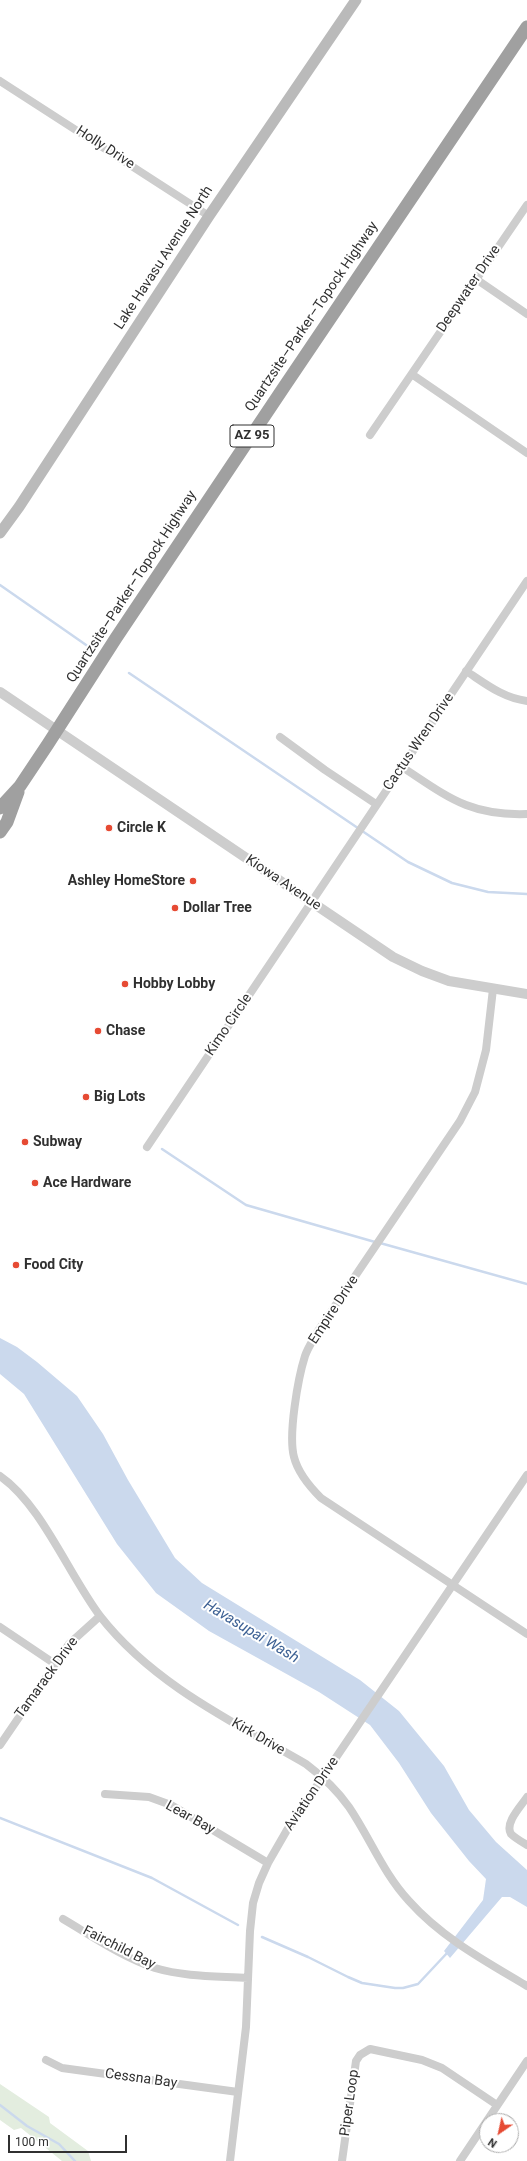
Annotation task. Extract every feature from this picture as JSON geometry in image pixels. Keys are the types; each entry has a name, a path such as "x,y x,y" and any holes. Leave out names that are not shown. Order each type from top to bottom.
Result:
{"highway":[{"name":"Quartzsite–Parker–Topock Highway","path":"0,808 20,786 116,638 527,27"},
{"name":"Quartzsite–Parker–Topock Highway","path":"0,832 7,822 20,786"}],"main road":[{"name":"Lake Havasu Avenue North","path":"0,534 209,216 356,0"}],"street":[{"name":"Holly Drive","path":"0,81 209,216"},
{"name":"Deepwater Drive","path":"370,435 527,204"},
{"path":"476,279 527,314"},
{"path":"412,375 527,453"},
{"name":"Cactus Wren Drive","path":"311,902 527,581"},
{"path":"466,671 500,693 515,699 527,701"},
{"name":"Kiowa Avenue","path":"0,692 393,957 422,971 448,981 527,994"},
{"path":"280,737 325,770 376,804"},
{"path":"402,767 454,801 478,810 507,814 527,814"},
{"name":"Kimo Circle","path":"148,1147 311,902"},
{"name":"Empire Drive","path":"492,989 486,1050 475,1092 460,1121 318,1331 306,1354 300,1376 293,1436 294,1457 302,1475 321,1498 527,1634"},
{"name":"Aviation Drive","path":"230,2161 246,2027 250,1931 253,1903 258,1883 287,1830 527,1475"},
{"name":"Kirk Drive","path":"0,1476 27,1501 100,1616 127,1646 149,1667 188,1696 306,1764 323,1778 348,1806 382,1865 409,1901 456,1943 527,1986"},
{"name":"Tamarack Drive","path":"0,1745 69,1644 100,1616"},
{"path":"0,1627 55,1664"},
{"name":"Lear Bay","path":"105,1794 149,1797 171,1805 268,1863"},
{"path":"527,1797 511,1821 510,1827 511,1833 527,1845"},
{"name":"Fairchild Bay","path":"63,1919 130,1957 154,1967 179,1974 248,1978"},
{"name":"Piper Loop","path":"342,2161 356,2061 365,2051 370,2049 422,2060 442,2068 497,2105"},
{"name":"Cessna Bay","path":"46,2060 62,2068 238,2092"},
{"path":"460,2161 527,2061"}],"green space":[{"path":"0,2084 49,2117 50,2123 88,2151 91,2161 62,2161 21,2128 14,2130 0,2120"}],"water":[{"name":"Havasupai Wash","path":"0,1338 17,1347 37,1362 77,1396 103,1434 128,1480 175,1558 202,1583 360,1680 399,1711 444,1766 469,1810 496,1842 527,1870 527,1907 510,1897 502,1897 450,1958 444,1951 483,1900 486,1879 469,1861 431,1813 399,1763 370,1725 319,1692 209,1631 156,1593 117,1544 24,1394 0,1374"}],"waterway":[{"path":"0,585 89,647"},
{"path":"129,673 408,862 452,883 488,892 527,894"},
{"path":"162,1149 246,1205 375,1242"},
{"path":"380,1243 527,1284"},
{"path":"0,1818 152,1878 238,1925"},
{"path":"262,1937 362,1983 395,1988 403,1988 418,1984 448,1952"},
{"path":"0,2105 27,2126 59,2144 75,2161"}],"place":[{"name":"Circle K","path":"109,828"},
{"name":"Ashley HomeStore","path":"193,881"},
{"name":"Dollar Tree","path":"175,908"},
{"name":"Hobby Lobby","path":"125,984"},
{"name":"Chase","path":"98,1031"},
{"name":"Big Lots","path":"86,1097"},
{"name":"Subway","path":"25,1142"},
{"name":"Ace Hardware","path":"35,1183"},
{"name":"Food City","path":"16,1265"}]}
